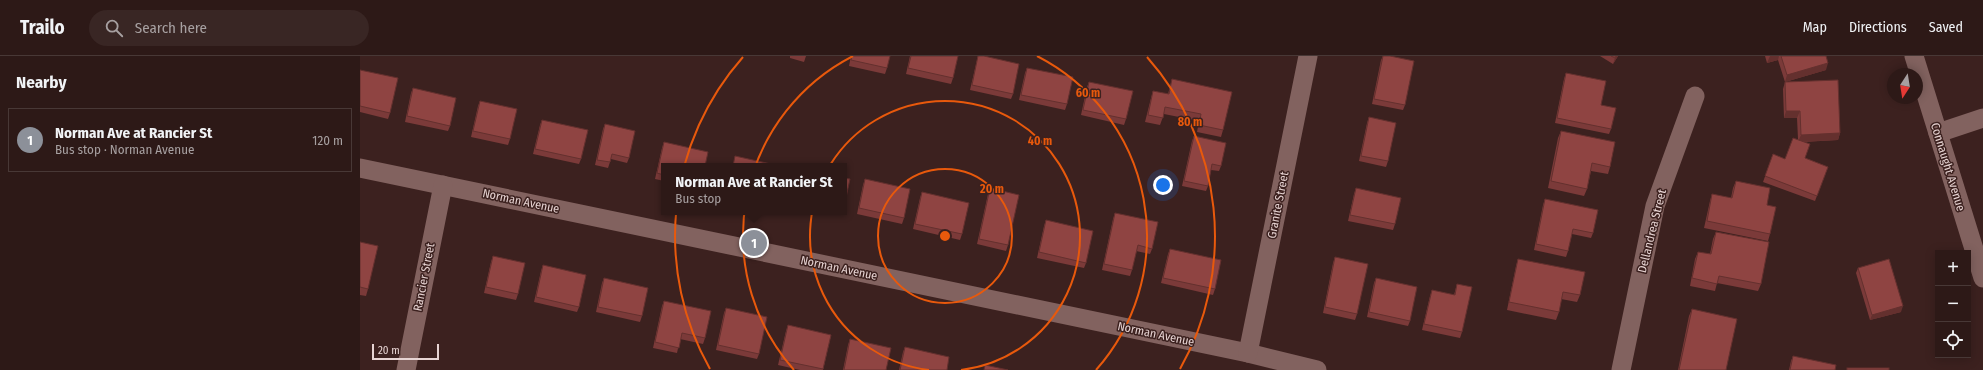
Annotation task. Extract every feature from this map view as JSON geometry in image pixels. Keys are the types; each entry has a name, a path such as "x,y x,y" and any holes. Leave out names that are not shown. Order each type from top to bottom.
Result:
{"street":[{"name":"Granite Street","path":"1248,354 1308,56"},
{"name":"Connaught Avenue","path":"1914,56 1983,278"},
{"name":"Dellandrea Street","path":"1621,370 1656,206 1695,96"},
{"path":"1938,133 1983,118"},
{"name":"Norman Avenue","path":"360,168 1248,354 1316,370"},
{"name":"Rancier Street","path":"406,370 442,185"}],"building":[{"path":"852,56 890,56 887,68 851,60"},
{"path":"911,56 958,56 953,78 908,68"},
{"path":"978,56 1019,64 1013,94 972,85"},
{"path":"1383,56 1414,61 1405,105 1374,99"},
{"path":"1781,56 1826,56 1828,63 1787,75"},
{"path":"1027,68 1073,77 1067,104 1021,95"},
{"path":"360,70 398,78 390,113 360,106"},
{"path":"1566,73 1606,81 1601,105 1616,108 1611,129 1557,118"},
{"path":"1172,79 1232,92 1223,130 1199,125 1201,114 1165,107 1163,118 1148,115 1153,91 1169,94"},
{"path":"1838,80 1840,133 1801,135 1800,111 1786,111 1785,82"},
{"path":"1089,82 1133,91 1126,119 1083,110"},
{"path":"413,88 456,98 450,126 407,116"},
{"path":"480,101 517,109 510,139 473,131"},
{"path":"1369,117 1396,123 1388,161 1361,156"},
{"path":"542,120 588,130 581,159 535,149"},
{"path":"605,124 635,131 629,158 612,154 610,162 597,160"},
{"path":"1561,131 1615,142 1610,167 1592,163 1587,189 1551,181"},
{"path":"1194,136 1226,143 1221,166 1212,164 1208,186 1184,181"},
{"path":"1793,138 1810,144 1805,158 1828,167 1817,196 1765,176 1773,154 1785,159"},
{"path":"664,142 708,152 706,163 661,163 661,174 657,173"},
{"path":"735,156 766,163 734,163"},
{"path":"847,178 850,179 847,193"},
{"path":"865,179 910,189 904,218 859,208"},
{"path":"1736,181 1770,188 1767,205 1776,207 1770,234 1707,221 1712,194 1732,198"},
{"path":"990,188 1019,195 1008,245 979,239"},
{"path":"1356,188 1401,198 1395,224 1350,215"},
{"path":"922,192 969,203 962,234 915,224"},
{"path":"1545,199 1598,210 1593,233 1573,229 1568,251 1536,244"},
{"path":"1115,213 1158,222 1152,249 1138,245 1132,270 1104,264"},
{"path":"1046,220 1093,231 1086,263 1039,252"},
{"path":"1716,232 1769,242 1761,284 1719,276 1717,284 1692,278 1698,252 1711,254"},
{"path":"360,242 378,246 368,289 360,287"},
{"path":"1170,249 1221,260 1215,289 1163,278"},
{"path":"493,256 525,263 518,294 486,287"},
{"path":"1335,257 1368,264 1357,314 1325,307"},
{"path":"1518,259 1585,272 1580,295 1563,292 1559,312 1509,302"},
{"path":"1889,259 1903,306 1872,315 1858,268"},
{"path":"543,265 586,275 579,307 536,297"},
{"path":"604,278 648,288 642,316 598,307"},
{"path":"1376,278 1417,287 1410,321 1369,312"},
{"path":"1457,284 1472,287 1462,332 1424,324 1432,290 1455,295"},
{"path":"664,301 711,311 705,338 682,333 679,348 655,342"},
{"path":"726,308 767,317 759,354 718,345"},
{"path":"1692,309 1737,319 1726,370 1679,370"},
{"path":"788,325 831,335 823,369 780,360"},
{"path":"850,339 891,348 886,370 844,370"},
{"path":"905,347 949,357 947,370 900,370"},
{"path":"1793,356 1836,365 1835,370 1790,370"},
{"path":"985,365 1008,370 984,370"},
{"path":"1847,368 1889,368 1889,370 1847,370"}],"place":[{"name":"Norman Ave at Rancier St","path":"754,243"}]}
